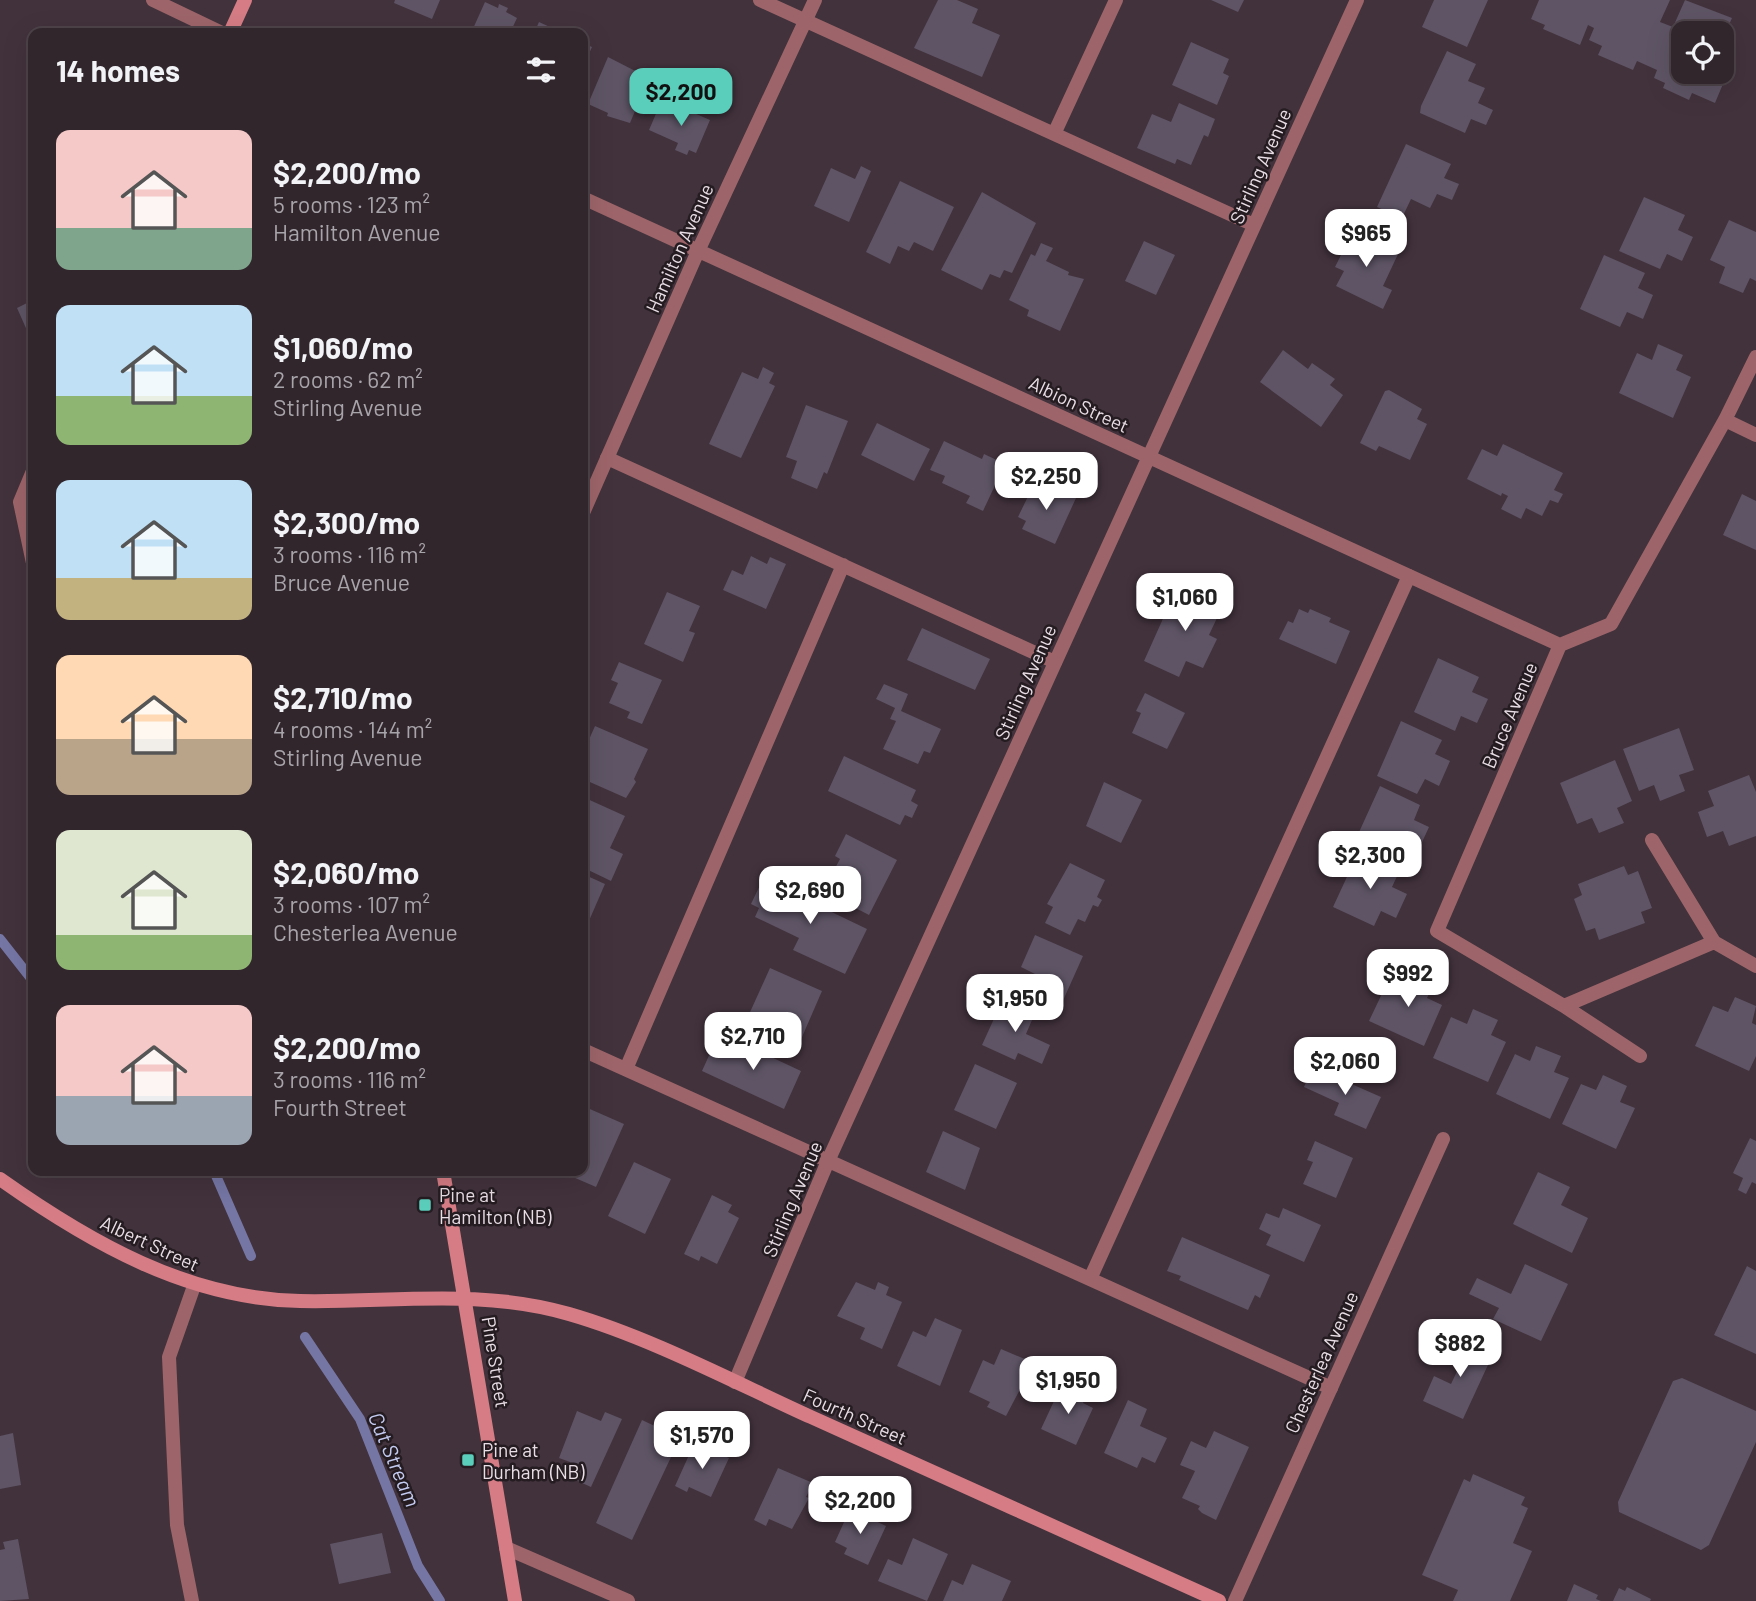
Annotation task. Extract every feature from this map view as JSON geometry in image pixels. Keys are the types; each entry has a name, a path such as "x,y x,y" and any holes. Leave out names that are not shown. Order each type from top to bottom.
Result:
{"street":[{"path":"153,0 212,28"},
{"path":"232,28 245,0"},
{"path":"760,0 1254,225"},
{"name":"Hamilton Avenue","path":"588,502 698,251 815,0"},
{"path":"1054,134 1116,0"},
{"name":"Stirling Avenue","path":"735,1382 828,1161 1357,0"},
{"name":"Albion Street","path":"588,200 1560,645"},
{"name":"Bruce Avenue","path":"1640,1056 1564,1006 1437,931 1560,645 1611,624 1725,420 1756,357"},
{"path":"1725,420 1756,435"},
{"path":"607,458 1055,662"},
{"path":"28,483 20,502 28,540"},
{"path":"626,1069 843,565"},
{"path":"1090,1279 1409,576"},
{"path":"1652,840 1714,942 1756,966"},
{"path":"1564,1006 1714,942"},
{"path":"588,1052 1331,1388"},
{"name":"Chesterlea Avenue","path":"1234,1601 1443,1139"},
{"name":"Pine Street","path":"444,1176 515,1601"},
{"name":"Albert Street","path":"0,1179 55,1218 142,1263 194,1286 244,1297 298,1301 466,1298"},
{"path":"192,1601 177,1525 169,1357 194,1286"},
{"name":"Fourth Street","path":"466,1298 567,1313 735,1382 1219,1601"},
{"path":"506,1548 628,1601"}],"building":[{"path":"395,0 440,0 432,19 394,3"},
{"path":"938,0 957,0 978,9 972,23 1000,35 982,77 914,48"},
{"path":"1211,0 1244,0 1238,12"},
{"path":"1434,0 1488,0 1467,47 1422,27"},
{"path":"1539,0 1670,0 1660,22 1671,26 1671,84 1723,84 1715,103 1692,93 1689,100 1663,88 1665,83 1654,78 1657,70 1637,61 1633,70 1598,55 1602,46 1589,40 1594,28 1588,25 1580,45 1543,29 1545,25 1531,19"},
{"path":"1685,0 1732,18 1731,21 1676,21"},
{"path":"485,2 498,8 499,4 508,8 506,12 517,18 512,28 473,28"},
{"path":"539,22 552,28 536,28"},
{"path":"1191,42 1229,59 1223,73 1229,76 1217,105 1172,85"},
{"path":"1447,51 1476,64 1468,81 1485,88 1478,103 1493,110 1486,125 1471,119 1465,133 1420,113"},
{"path":"608,57 649,78 630,123 607,116 608,113 588,104"},
{"path":"671,103 710,120 696,153 689,150 687,155 675,150 678,143 649,130 658,109 667,112"},
{"path":"1179,103 1215,119 1208,137 1204,135 1191,165 1177,159 1175,164 1137,148 1152,114 1171,122"},
{"path":"1406,144 1451,164 1444,178 1459,184 1452,200 1437,194 1430,208 1411,199 1402,218 1377,207"},
{"path":"861,166 871,171 849,222 814,206 831,168 855,179"},
{"path":"900,181 954,207 933,251 914,242 909,251 898,246 890,264 866,252"},
{"path":"982,192 1036,223 1012,273 1004,270 1000,278 990,274 982,290 941,270"},
{"path":"1644,197 1685,215 1678,230 1693,237 1682,261 1667,254 1660,269 1619,251"},
{"path":"1729,220 1756,232 1756,281 1750,278 1743,293 1719,283 1725,267 1710,260"},
{"path":"1353,231 1399,252 1383,286 1392,290 1383,309 1336,286 1344,271 1335,267"},
{"path":"1144,241 1175,255 1156,295 1125,281"},
{"path":"1041,243 1053,248 1046,261 1069,272 1068,275 1084,279 1060,331 1027,316 1029,310 1009,300 1031,254 1035,256"},
{"path":"1604,255 1645,273 1638,288 1653,295 1643,319 1627,312 1620,327 1580,309"},
{"path":"28,302 28,333 17,308"},
{"path":"1658,344 1683,355 1676,370 1691,377 1673,418 1619,393 1637,353 1652,360"},
{"path":"1283,350 1308,369 1312,363 1335,379 1330,385 1343,395 1321,427 1260,382"},
{"path":"763,367 774,373 769,383 775,386 741,458 709,444 742,372 758,379"},
{"path":"1389,390 1422,409 1417,419 1427,424 1410,460 1379,446 1376,451 1360,443 1385,391"},
{"path":"806,405 848,421 827,474 824,472 817,489 791,478 797,461 786,457"},
{"path":"877,423 930,449 914,481 861,455"},
{"path":"944,441 982,459 984,454 1005,464 983,511 966,503 970,496 942,483 945,476 930,470"},
{"path":"1503,444 1563,473 1554,490 1563,494 1558,503 1550,500 1542,516 1526,508 1521,519 1501,509 1508,496 1502,493 1501,496 1467,479 1482,449 1497,456"},
{"path":"1036,480 1076,498 1055,544 1022,529 1026,521 1018,517"},
{"path":"1742,494 1756,501 1756,550 1723,535"},
{"path":"751,556 767,564 770,557 786,564 766,609 723,590 732,570 743,575"},
{"path":"1186,586 1224,603 1209,635 1217,639 1203,668 1186,661 1179,677 1144,661 1170,603 1177,606"},
{"path":"667,592 700,606 689,631 695,633 683,662 644,644"},
{"path":"1299,609 1308,613 1310,609 1331,618 1329,622 1350,631 1336,664 1279,639 1288,621 1293,623"},
{"path":"922,628 990,659 975,690 907,660"},
{"path":"1438,658 1479,677 1472,692 1488,699 1477,723 1461,716 1455,731 1414,712"},
{"path":"619,662 662,680 642,724 627,718 630,712 609,703 618,683 611,680"},
{"path":"884,684 908,694 901,711 941,729 930,753 924,751 918,764 883,749 896,721 890,719 895,708 876,699"},
{"path":"1145,693 1185,713 1167,749 1132,733 1141,713 1136,711"},
{"path":"1401,721 1442,740 1435,754 1450,761 1439,786 1425,779 1417,794 1377,776"},
{"path":"595,726 648,749 634,779 636,782 626,798 588,781 588,742"},
{"path":"1679,728 1694,770 1679,775 1685,791 1660,801 1654,785 1639,791 1623,749"},
{"path":"844,756 916,790 911,801 918,805 912,818 905,815 900,825 828,791"},
{"path":"1615,760 1632,801 1617,808 1624,823 1599,833 1592,818 1577,824 1560,783"},
{"path":"1749,775 1756,792 1756,836 1729,846 1723,831 1707,837 1698,812 1714,806 1708,791"},
{"path":"1104,782 1142,800 1121,843 1086,826"},
{"path":"1380,786 1420,805 1414,820 1429,827 1418,851 1403,844 1396,860 1355,841"},
{"path":"588,799 625,816 610,848 623,854 611,881 588,870"},
{"path":"846,834 897,860 869,915 838,899 847,881 832,874 840,859 835,856"},
{"path":"1358,853 1399,872 1392,887 1407,894 1396,918 1381,911 1374,926 1333,907"},
{"path":"1070,863 1105,880 1097,897 1102,900 1098,907 1093,905 1085,922 1078,919 1070,935 1045,923 1053,907 1047,904"},
{"path":"1624,866 1628,875 1638,871 1652,908 1641,912 1645,923 1599,940 1595,928 1586,931 1574,899 1582,895 1578,884"},
{"path":"588,876 605,884 588,923"},
{"path":"763,879 867,929 845,974 793,950 799,938 755,917 759,908 751,904"},
{"path":"1035,935 1083,956 1061,1005 1030,991 1037,975 1021,967"},
{"path":"770,968 822,991 799,1044 746,1021"},
{"path":"1410,972 1434,983 1427,998 1442,1005 1424,1046 1369,1021 1388,981 1403,987"},
{"path":"1735,997 1756,1006 1752,1023 1756,1025 1756,1056 1749,1071 1695,1046 1713,1006 1728,1012"},
{"path":"1003,999 1035,1013 1026,1034 1050,1045 1042,1064 1018,1053 1015,1060 982,1045"},
{"path":"1473,1009 1498,1020 1491,1035 1506,1042 1488,1082 1433,1058 1451,1017 1467,1024"},
{"path":"716,1040 738,1050 741,1043 801,1071 784,1109 702,1071"},
{"path":"1536,1046 1561,1056 1554,1072 1569,1078 1550,1119 1496,1094 1515,1054 1530,1061"},
{"path":"975,1064 1017,1083 996,1129 954,1110"},
{"path":"1313,1067 1381,1097 1366,1129 1334,1115 1339,1103 1304,1087"},
{"path":"1603,1075 1627,1086 1620,1102 1635,1108 1616,1149 1562,1124 1581,1084 1596,1090"},
{"path":"588,1108 624,1124 596,1187 571,1176 588,1176"},
{"path":"943,1131 980,1148 965,1190 926,1172"},
{"path":"1750,1138 1756,1141 1756,1184 1752,1182 1746,1194 1738,1190 1743,1178 1733,1173"},
{"path":"1315,1141 1353,1158 1336,1198 1303,1184 1313,1162 1307,1160"},
{"path":"634,1162 671,1179 645,1234 608,1216"},
{"path":"1538,1172 1570,1187 1561,1205 1588,1218 1572,1253 1513,1224"},
{"path":"712,1195 732,1205 728,1212 739,1218 717,1264 701,1256 699,1261 684,1254"},
{"path":"1283,1208 1321,1225 1304,1262 1266,1245 1271,1235 1259,1229 1266,1213 1279,1218"},
{"path":"1182,1237 1270,1275 1260,1298 1255,1295 1248,1310 1179,1280 1181,1276 1167,1271"},
{"path":"1525,1264 1568,1284 1541,1341 1493,1319 1499,1308 1469,1294 1477,1278 1511,1294"},
{"path":"1747,1266 1756,1271 1756,1354 1714,1335"},
{"path":"856,1282 875,1290 878,1282 889,1287 886,1295 902,1302 882,1349 860,1339 865,1328 837,1316"},
{"path":"935,1318 962,1330 940,1386 897,1366 913,1331 926,1337"},
{"path":"1452,1336 1493,1354 1463,1419 1423,1401 1434,1376 1451,1384 1462,1361 1444,1354"},
{"path":"1001,1349 1034,1363 1006,1416 987,1407 990,1402 969,1392 983,1360 994,1365"},
{"path":"1682,1378 1756,1411 1756,1442 1709,1545 1701,1550 1619,1512 1618,1502 1673,1381"},
{"path":"1061,1386 1085,1397 1083,1403 1093,1408 1076,1445 1041,1429"},
{"path":"1128,1400 1147,1409 1140,1426 1167,1438 1155,1463 1142,1457 1137,1468 1104,1453"},
{"path":"577,1411 601,1421 605,1412 622,1419 591,1487 564,1475 570,1462 559,1458"},
{"path":"642,1420 659,1428 656,1431 662,1434 664,1430 680,1438 632,1540 596,1523"},
{"path":"1214,1431 1249,1447 1216,1520 1202,1513 1198,1509 1200,1506 1182,1498 1195,1471 1180,1465 1191,1441 1206,1448"},
{"path":"13,1433 21,1485 0,1489 0,1436"},
{"path":"694,1444 729,1458 711,1497 689,1487 687,1492 675,1486"},
{"path":"778,1468 813,1483 806,1497 809,1498 792,1529 769,1519 766,1526 754,1520"},
{"path":"1473,1474 1525,1497 1521,1505 1528,1508 1513,1543 1532,1551 1510,1601 1453,1601 1458,1590 1422,1575 1464,1479 1470,1482"},
{"path":"850,1509 886,1526 868,1565 844,1554 847,1548 835,1542"},
{"path":"382,1533 391,1573 339,1584 330,1544"},
{"path":"913,1538 948,1554 927,1601 878,1581 888,1559 902,1565"},
{"path":"18,1539 29,1599 0,1601 0,1550 5,1549 3,1542"},
{"path":"972,1564 1011,1581 1002,1601 943,1601 952,1580 963,1585"},
{"path":"1574,1584 1598,1595 1596,1599 1601,1601 1567,1601"},
{"path":"1627,1587 1651,1599 1650,1601 1613,1601 1619,1588 1625,1591"}],"waterway":[{"name":"Cat Stream","path":"0,939 28,975"},
{"name":"Cat Stream","path":"216,1176 251,1256"},
{"name":"Cat Stream","path":"305,1337 360,1419 418,1566 440,1601"}],"place":[{"name":"Pine at Hamilton (NB)","path":"425,1205"},
{"name":"Pine at Durham (NB)","path":"468,1460"}]}
